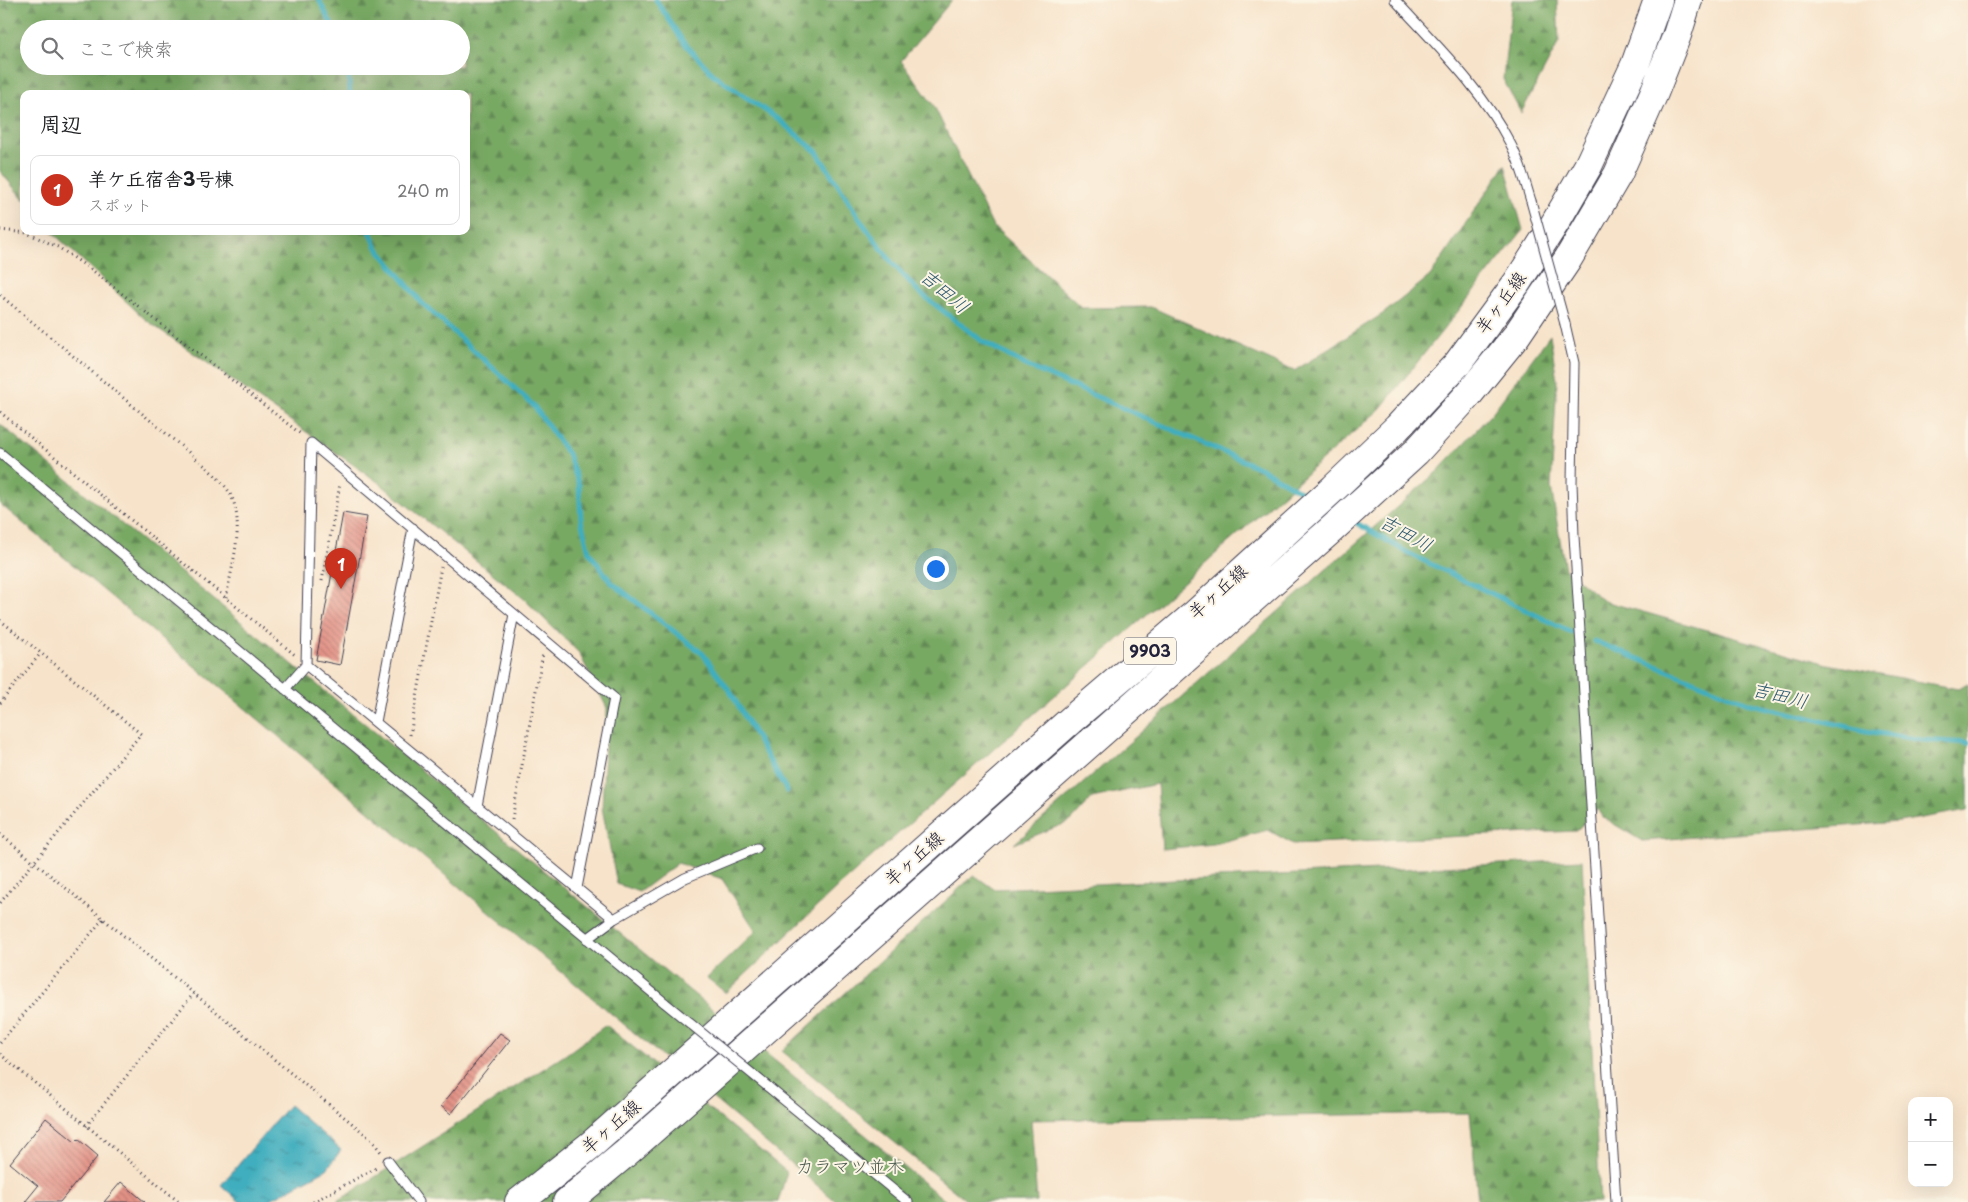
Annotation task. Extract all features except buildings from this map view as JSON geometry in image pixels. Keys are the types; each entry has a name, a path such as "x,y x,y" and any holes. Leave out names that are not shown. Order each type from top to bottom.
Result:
{"main road":[{"name":"羊ヶ丘線","path":"519,1202 592,1144 1072,719 1194,615 1397,428 1458,362 1516,284 1555,223 1588,166 1631,74 1658,0"},
{"name":"羊ヶ丘線","path":"567,1202 626,1153 1325,536 1416,452 1469,394 1516,336 1573,250 1618,174 1654,93 1677,35 1688,0"}],"lane":[{"path":"1396,0 1482,97 1511,145 1531,201 1574,363 1573,510 1616,1202"},
{"path":"311,443 614,698 577,888"},
{"path":"285,689 306,665 311,443"},
{"path":"0,453 908,1202"},
{"path":"376,722 413,528"},
{"path":"477,806 514,614"},
{"path":"306,665 614,919"},
{"path":"587,939 614,919 685,878 757,848"},
{"path":"388,1161 419,1202"}],"path":[{"path":"0,230 20,232"},
{"path":"31,235 58,247 92,270 311,443"},
{"path":"0,296 226,486 236,504 238,526 226,598"},
{"path":"321,587 342,469"},
{"path":"407,748 444,554"},
{"path":"0,620 140,734 0,904"},
{"path":"509,832 546,640"},
{"path":"0,703 41,653"},
{"path":"0,834 371,1139 388,1161 313,1202"},
{"path":"0,1043 103,918"},
{"path":"86,1126 194,993"},
{"path":"0,1054 179,1202"}],"green space":[{"path":"0,0 952,0 901,61 934,106 992,225 1082,308 1151,307 1294,371 1384,313 1430,276 1505,165 1523,230 1380,409 841,884 726,993 707,978 756,931 722,879 678,863 639,892 617,884 602,808 607,708 579,653 523,598 378,482 146,320 55,235 470,235 470,90 20,90 20,195 0,171"},
{"path":"1512,0 1557,0 1559,42 1521,113 1503,79"},
{"path":"1550,335 1557,380 1551,487 1565,569 1604,601 1828,664 1958,689 1968,684 1968,810 1899,822 1642,841 1604,818 1598,809 1576,831 1293,844 1268,830 1214,844 1162,849 1157,784 1092,798 1071,821 1014,844 1438,471 1492,413"},
{"name":"カラマツ並木","path":"0,424 947,1202 837,1202 0,504"},
{"path":"1582,860 1600,1202 1478,1202 1470,1113 1031,1120 1037,1202 968,1202 782,1051 974,875 994,889"},
{"path":"606,1025 787,1172 778,1202 336,1202 565,1055"}],"water":[{"path":"289,1105 341,1150 327,1169 266,1202 240,1202 221,1185"}],"waterway":[{"path":"319,0 329,20"},
{"name":"吉田川","path":"656,0 684,43 714,75 779,120 817,152 861,221 893,264 920,293 982,341 1029,367 1262,469 1303,493"},
{"path":"349,75 350,90"},
{"path":"372,235 376,246 421,302 533,405 568,454 579,485 581,520 589,552 611,582 703,654 731,693 787,791"},
{"name":"吉田川","path":"1353,521 1410,554 1571,632"},
{"name":"吉田川","path":"1594,641 1751,704 1866,731 1922,740 1968,743"}],"place":[{"name":"羊ケ丘宿舎3号棟","path":"341,589"}]}
